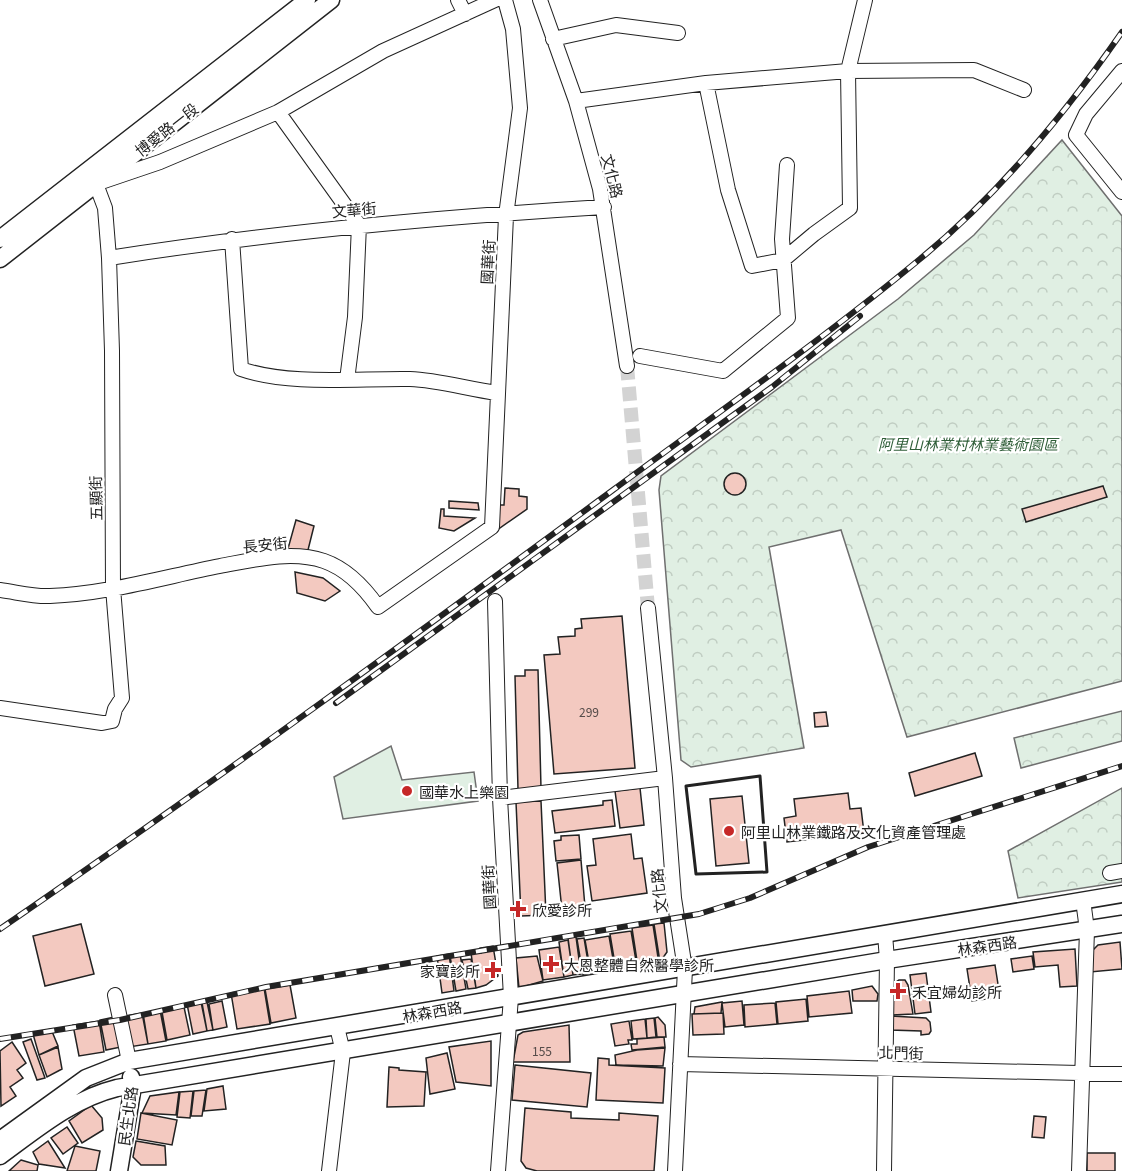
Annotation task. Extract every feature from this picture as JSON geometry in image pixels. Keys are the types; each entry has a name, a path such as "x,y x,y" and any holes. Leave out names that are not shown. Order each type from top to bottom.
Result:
{"main road":[{"name":"博愛路一段","path":"0,239 307,0"},
{"name":"博愛路一段","path":"0,259 331,0"},
{"name":"林森西路","path":"0,1140 86,1078 129,1061 1122,894"},
{"name":"林森西路","path":"0,1155 64,1110 97,1093 508,1022 1122,924"},
{"name":"民生北路","path":"123,1171 132,1086 129,1061"}],"street":[{"path":"458,0 465,14"},
{"path":"96,184 160,162 278,112 383,51 495,0"},
{"name":"國華街","path":"492,527 496,393 506,216 519,108 513,30 505,0"},
{"name":"文化路","path":"540,0 576,101 604,207 627,366"},
{"path":"706,82 728,190 752,266 783,260 850,208 848,71 865,0"},
{"path":"553,39 616,25 678,33"},
{"path":"576,101 706,82 848,71 974,70 1024,90"},
{"path":"1122,70 1086,114 1076,135 1122,192"},
{"path":"278,112 359,225 355,317 347,380"},
{"name":"五顯街","path":"0,708 80,721 112,721 115,709 122,698 113,588 112,351 109,258 105,208 96,184 100,160"},
{"path":"640,356 723,372 788,318 783,260 787,165"},
{"name":"文華街","path":"109,258 232,238 359,225 604,207"},
{"path":"232,238 240,369 257,375 347,380 413,379 496,393"},
{"name":"長安街","path":"0,590 48,596 113,588 252,560 287,556 323,560 344,570 366,591 378,607 492,527"},
{"name":"國華街","path":"495,601 500,798 511,997 498,1171"},
{"name":"文化路","path":"648,608 674,897 685,969 675,1171"},
{"path":"500,798 665,778"},
{"path":"1079,1171 1087,930 1083,900"},
{"path":"884,1171 887,960 885,934"},
{"path":"115,995 129,1061"},
{"path":"329,1171 343,1052 337,1027"},
{"name":"北門街","path":"680,1064 1122,1074"}],"green space":[{"name":"阿里山林業村林業藝術園區","path":"1062,140 1122,216 1122,681 907,737 841,530 769,547 804,748 691,767 681,760 659,490 661,476 898,299 974,235"},
{"path":"1122,711 1122,741 1021,768 1014,738"},
{"name":"國華水上樂園","path":"391,746 402,780 474,772 478,801 343,819 334,777"},
{"path":"1122,788 1122,882 1018,898 1008,851"}],"building":[{"path":"731,473 739,473 746,480 746,488 739,495 731,495 724,488 724,480"},
{"path":"1103,486 1107,497 1026,522 1022,509"},
{"path":"505,488 519,489 519,496 527,497 527,509 497,530 497,505 504,505"},
{"path":"449,501 478,503 479,510 449,508"},
{"path":"441,509 444,509 444,516 475,518 454,531 439,528"},
{"path":"296,520 314,526 307,554 287,552"},
{"path":"295,572 323,578 340,591 325,601 297,593"},
{"path":"622,616 635,768 554,774 544,655 560,654 558,637 575,636 575,629 582,628 581,619"},
{"path":"525,670 538,670 541,788 518,789 515,676 525,676"},
{"path":"826,712 828,726 815,727 814,713"},
{"path":"975,753 982,776 915,796 909,773"},
{"path":"640,788 644,825 620,828 615,791"},
{"path":"848,793 850,809 861,808 864,833 787,842 784,818 796,816 794,799"},
{"name":"阿里山林業鐵路及文化資產管理處","path":"742,796 749,863 716,866 710,799"},
{"path":"612,800 615,826 555,833 552,811 603,805 603,801"},
{"path":"541,801 546,915 521,916 516,802"},
{"path":"631,834 634,859 642,858 647,893 592,901 587,866 596,865 593,839"},
{"path":"579,835 581,859 556,861 554,841 561,840 561,836"},
{"path":"581,860 585,907 562,910 557,863"},
{"path":"664,923 667,952 660,962 654,924"},
{"path":"81,924 94,974 45,986 33,936"},
{"path":"653,925 659,964 638,967 632,928"},
{"path":"631,931 637,967 616,970 610,934"},
{"path":"609,936 615,970 591,974 585,940"},
{"path":"576,937 581,974 573,975 568,938"},
{"path":"584,938 590,974 583,975 577,939"},
{"path":"568,940 573,975 564,977 559,942"},
{"path":"1120,942 1122,969 1090,972 1090,953 1098,945"},
{"path":"493,946 498,976 486,985 476,988 471,953 481,953 480,948"},
{"name":"大恩整體自然醫學診所","path":"559,947 564,977 543,980 539,950"},
{"path":"1075,949 1077,986 1060,987 1058,965 1035,967 1033,952"},
{"path":"449,954 454,991 442,993 437,956"},
{"path":"460,954 466,989 456,991 450,956"},
{"path":"537,956 543,981 519,988 516,958"},
{"path":"1032,956 1034,969 1013,972 1011,959"},
{"path":"471,959 476,988 468,989 462,960"},
{"path":"995,965 1000,997 972,1001 967,969"},
{"path":"926,973 931,1012 915,1014 910,975"},
{"path":"899,980 905,980 908,985 913,1014 892,1015 893,984"},
{"path":"290,985 296,1018 271,1023 265,989"},
{"path":"872,986 878,994 877,1001 853,1001 852,990"},
{"path":"264,988 270,1024 237,1029 231,993"},
{"path":"849,991 852,1013 809,1017 807,996"},
{"path":"806,999 808,1021 778,1024 776,1002"},
{"path":"222,1001 227,1027 213,1030 209,1004"},
{"path":"742,1001 744,1025 725,1027 722,1003"},
{"path":"201,1002 207,1031 193,1034 187,1004"},
{"path":"207,1002 213,1030 207,1031 202,1003"},
{"path":"722,1002 721,1013 694,1014 695,1007"},
{"path":"775,1003 777,1024 745,1027 744,1005"},
{"path":"184,1007 190,1035 167,1040 162,1012"},
{"path":"160,1010 166,1041 148,1044 143,1013"},
{"path":"142,1013 148,1044 129,1047 124,1016"},
{"path":"723,1013 724,1034 693,1035 692,1014"},
{"path":"891,1016 926,1018 930,1022 931,1031 929,1034 921,1035 921,1031 890,1030"},
{"path":"115,1017 121,1047 106,1050 100,1020"},
{"path":"658,1017 665,1025 666,1037 657,1037 655,1018"},
{"path":"654,1018 656,1037 647,1038 646,1019"},
{"path":"645,1019 647,1038 633,1039 631,1021"},
{"path":"99,1021 104,1052 79,1056 73,1025"},
{"path":"629,1021 632,1040 628,1040 629,1044 615,1046 611,1024"},
{"path":"569,1025 570,1062 513,1062 518,1035 523,1032"},
{"path":"51,1029 58,1046 39,1055 33,1034"},
{"path":"664,1037 665,1047 632,1050 631,1044 637,1044 637,1039"},
{"path":"31,1039 45,1078 37,1080 23,1042"},
{"path":"491,1041 491,1086 456,1082 449,1047"},
{"path":"12,1042 26,1063 17,1070 23,1078 10,1087 16,1096 1,1106 0,1051"},
{"path":"58,1047 62,1069 47,1077 39,1055"},
{"path":"665,1048 663,1066 616,1065 615,1055 637,1050"},
{"path":"447,1053 455,1089 430,1094 426,1058"},
{"path":"598,1058 609,1059 609,1065 665,1068 663,1103 596,1100"},
{"path":"515,1065 591,1073 587,1107 512,1100"},
{"path":"389,1067 426,1072 424,1106 387,1107"},
{"path":"223,1086 226,1109 204,1111 207,1089"},
{"path":"206,1090 202,1116 191,1116 194,1091"},
{"path":"193,1091 190,1118 177,1117 180,1092"},
{"path":"179,1092 176,1115 142,1113 150,1096"},
{"path":"91,1105 102,1118 103,1130 82,1143 69,1121"},
{"path":"525,1108 571,1112 571,1118 619,1120 619,1113 658,1116 654,1171 537,1171 526,1168 521,1161"},
{"path":"141,1113 177,1120 172,1145 137,1139"},
{"path":"1034,1116 1046,1117 1044,1138 1032,1137"},
{"path":"67,1127 78,1143 63,1154 51,1138"},
{"path":"48,1141 65,1168 39,1164 33,1152"},
{"path":"136,1141 165,1146 166,1165 141,1165 133,1157"},
{"path":"75,1146 100,1151 96,1171 67,1171"},
{"path":"1087,1153 1115,1153 1115,1171 1087,1171"},
{"path":"21,1160 38,1165 37,1171 9,1171"}],"tunnel":[{"path":"627,366 648,608"}],"railway":[{"path":"0,929 384,657 883,289 949,234 1003,181 1054,123 1122,32"},
{"path":"336,703 772,387 860,316"},
{"path":"0,1039 120,1020 266,987 699,914 750,898 868,847 1122,766"}],"wall":[{"path":"760,776 767,872 696,874 686,786 760,776"}],"place":[{"name":"國華水上樂園","path":"407,791"},
{"name":"阿里山林業鐵路及文化資產管理處","path":"729,831"},
{"name":"欣愛診所","path":"518,909"},
{"name":"大恩整體自然醫學診所","path":"551,964"},
{"name":"家寶診所","path":"493,970"},
{"name":"禾宜婦幼診所","path":"898,991"}]}
